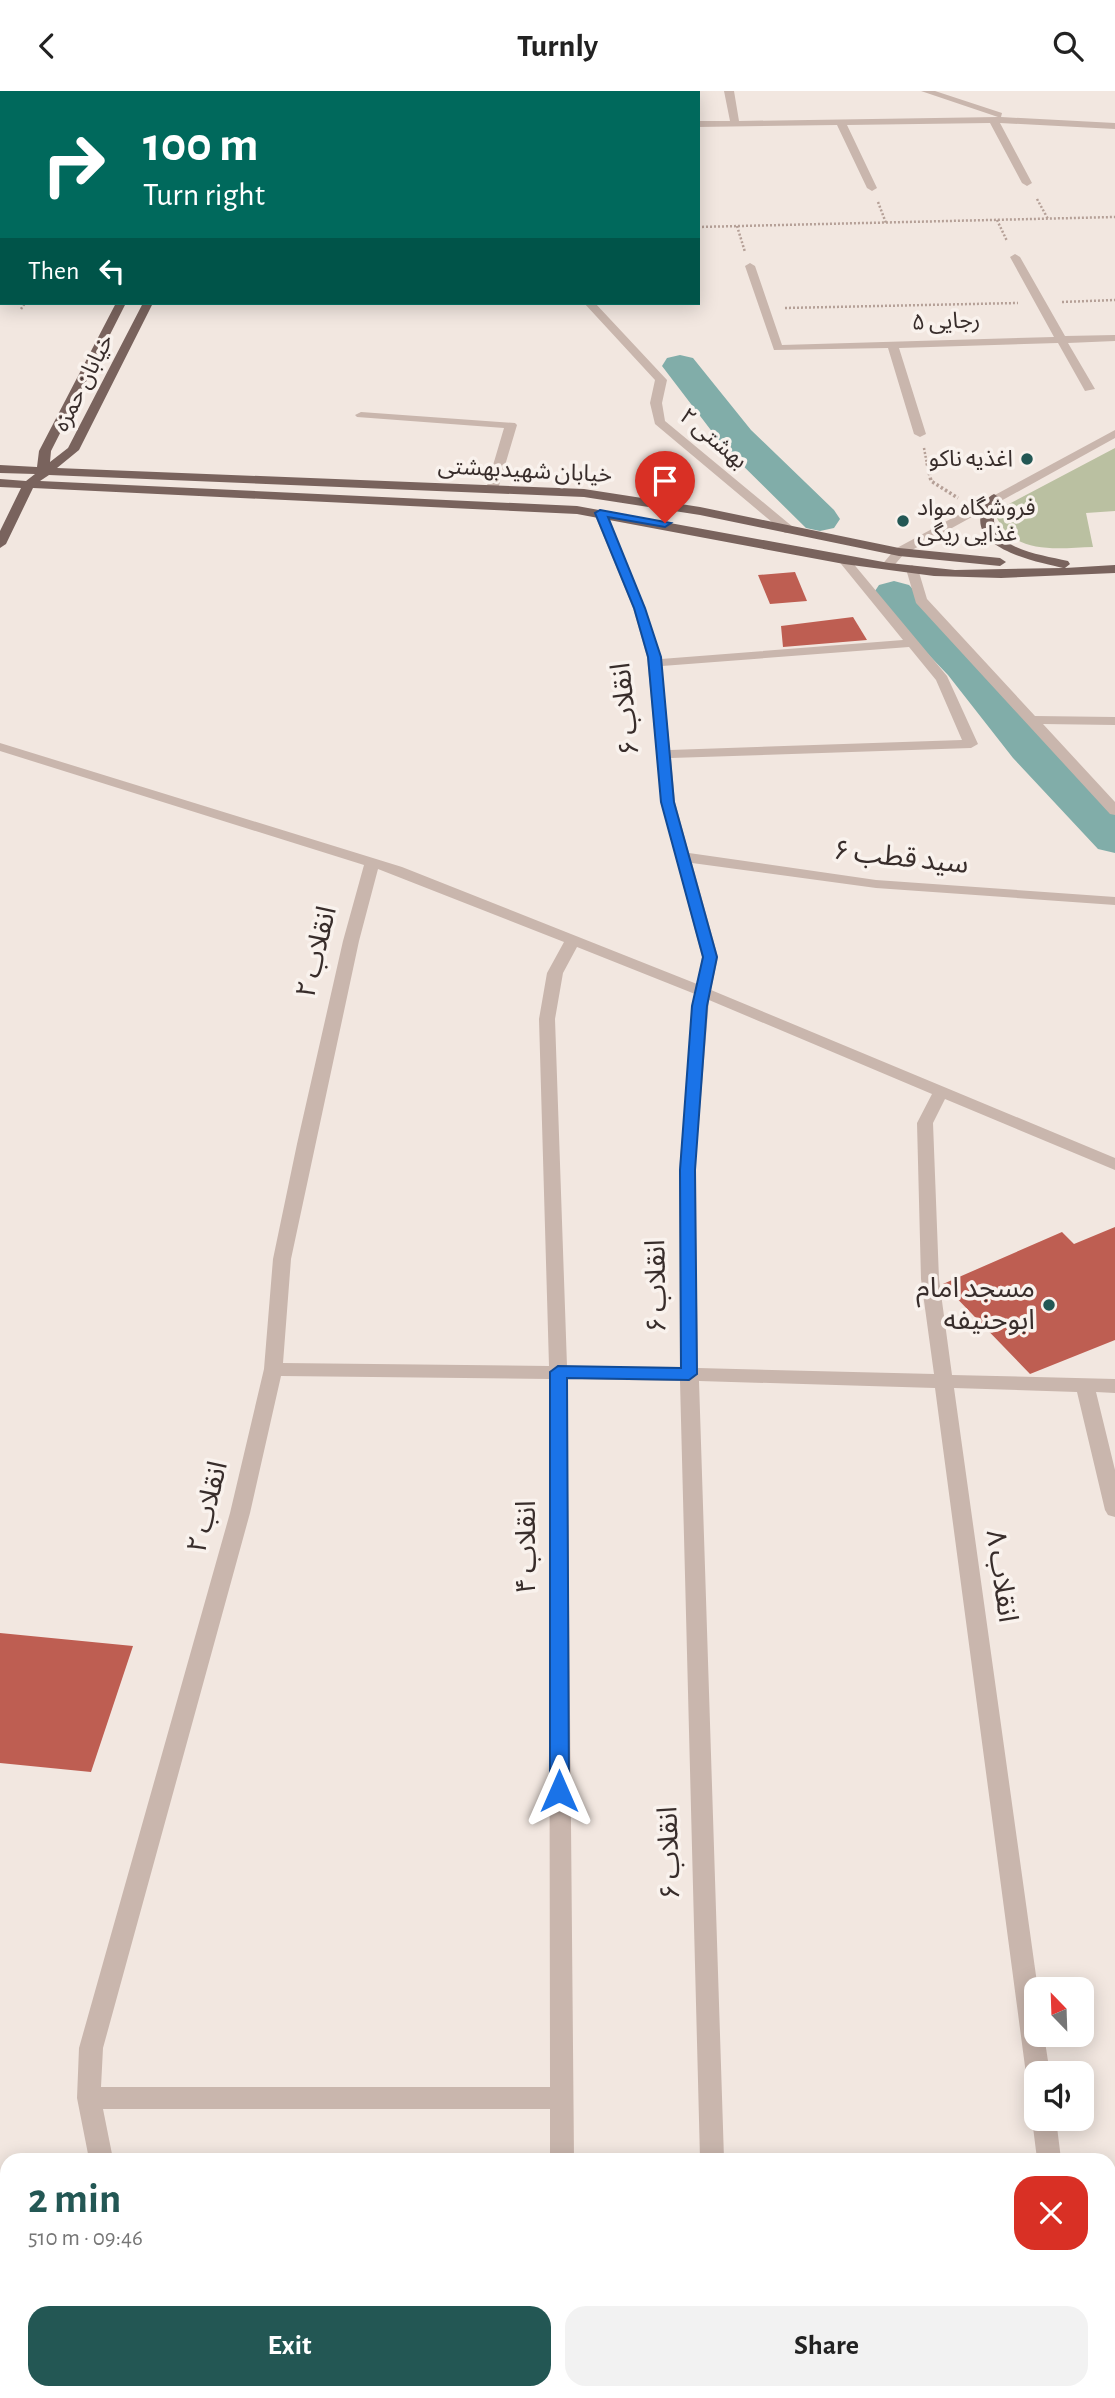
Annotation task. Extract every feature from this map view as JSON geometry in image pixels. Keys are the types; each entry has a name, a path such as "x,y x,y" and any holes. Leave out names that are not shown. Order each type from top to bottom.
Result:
{"main road":[{"name":"خیابان حمزه","path":"43,471 45,451 120,305"},
{"name":"خیابان حمزه","path":"0,544 29,484 73,450 147,305"},
{"name":"خیابان شهیدبهشتی","path":"0,469 492,489 640,500 899,552 1084,570"},
{"name":"خیابان شهیدبهشتی","path":"0,483 600,513 843,559 937,572 1115,569"},
{"path":"994,498 986,518 989,529 1002,543 1019,551 1084,570"}],"street":[{"path":"729,91 735,124"},
{"path":"926,91 1014,120"},
{"path":"700,124 1014,120 1115,126"},
{"path":"994,121 1027,183"},
{"path":"841,123 872,188"},
{"path":"1015,257 1089,389"},
{"path":"750,266 763,309"},
{"name":"بهشتی ۲","path":"591,305 661,380 656,403 659,422 789,530"},
{"name":"رجایی ۵","path":"763,309 778,348 1115,338"},
{"path":"891,344 920,434"},
{"path":"361,415 511,425 492,489"},
{"path":"887,566 899,552 1115,433"},
{"name":"انقلاب ۶","path":"600,513 639,608 655,663 668,802 710,957 702,991 687,1170 689,1374 712,2153"},
{"path":"663,754 971,744 942,679 843,559"},
{"path":"912,569 922,600 1115,811"},
{"path":"655,663 913,643"},
{"path":"1032,720 1115,722"},
{"path":"0,747 372,863 702,991 1115,1164"},
{"name":"سید قطب ۶","path":"684,856 876,884 1115,901"},
{"name":"انقلاب ۲","path":"100,2153 89,2098 91,2048 240,1513 273,1369 282,1259 305,1144 351,941 372,863"},
{"name":"انقلاب ۴","path":"562,2153 558,1372 547,1019 555,973 573,940"},
{"name":"انقلاب ۸","path":"943,1090 925,1123 930,1279 1036,2061"},
{"path":"273,1369 689,1374 1115,1386"},
{"path":"1085,1385 1115,1510"},
{"path":"89,2098 561,2098"},
{"path":"1046,2131 1048,2153"}],"path":[{"path":"700,227 1115,217"},
{"path":"737,226 750,266"},
{"path":"763,309 1115,300"},
{"path":"21,309 24,305"},
{"path":"920,434 931,481 975,509"}],"green space":[{"path":"1115,448 1115,511 1086,513 1093,547 1038,547 1025,544 1004,529 996,516 1005,506"}],"building":[{"path":"795,572 807,601 770,604 758,575"},
{"path":"853,617 867,640 783,647 781,626"},
{"path":"1115,1227 1115,1340 1030,1374 943,1284 1062,1232 1074,1244"},
{"path":"0,1633 133,1646 91,1772 0,1763"}],"waterway":[{"path":"680,366 737,438 820,519"},
{"path":"894,594 963,666 1029,748 1115,839"}],"place":[{"name":"اغذیه ناکو","path":"1027,459"},
{"name":"فروشگاه مواد غذایی ریگی","path":"903,521"},
{"name":"مسجد امام ابوحنیفه","path":"1049,1305"}],"route":[{"path":"559,1791 558,1372 689,1374 687,1170 700,1006 710,957 668,802 654,657 639,608 600,513 665,523"}]}
